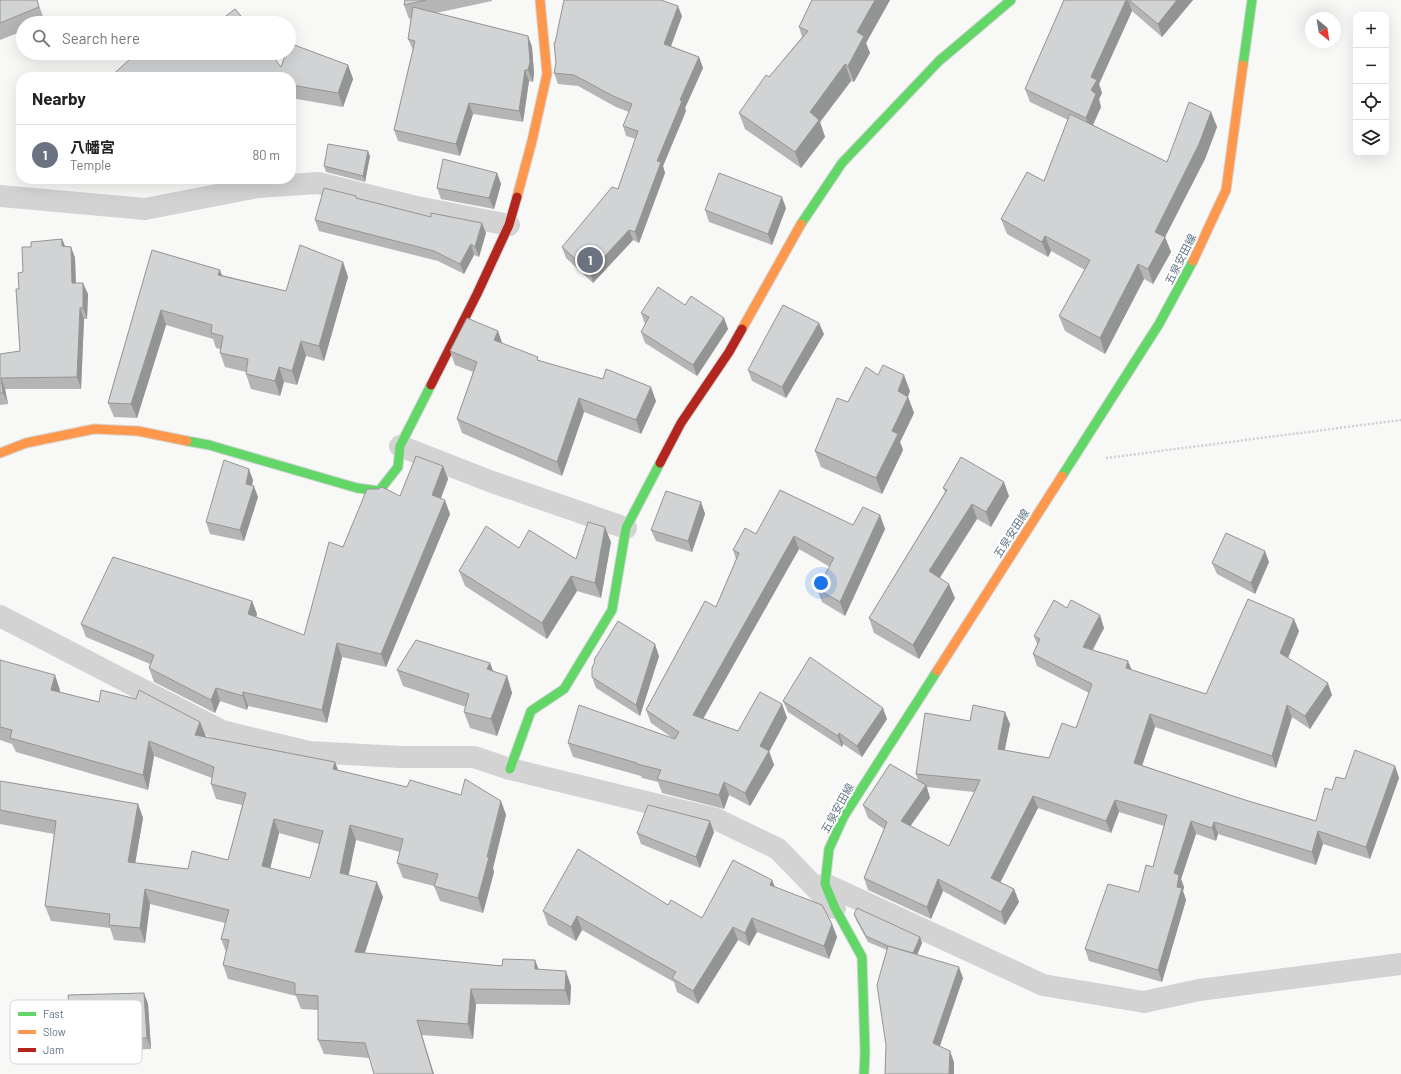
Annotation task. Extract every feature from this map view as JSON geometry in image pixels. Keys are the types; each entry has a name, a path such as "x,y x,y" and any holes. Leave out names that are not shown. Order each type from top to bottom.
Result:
{"street":[{"path":"0,453 26,443 94,429 138,431 209,445 327,480 357,488 380,491 398,467 400,446 477,294 509,225 532,141 546,74 540,0"},
{"path":"510,769 531,711 564,689 612,610 626,528 681,423 729,352 796,233 842,163 939,61 1011,0"},
{"name":"五泉安田線","path":"864,1074 865,1052 862,957 835,908 825,884 829,849 844,816 1159,324 1190,267 1226,190 1252,0"},
{"path":"0,196 145,209 258,187 318,183 412,206 509,225"},
{"path":"400,446 492,482 626,528"},
{"path":"0,616 222,731 309,752 400,757 474,757 510,769 716,819 778,849 835,908"},
{"path":"825,884 1043,985 1144,1002 1199,990 1401,964"}],"path":[{"path":"1070,462 1401,420"}],"building":[{"path":"0,0 37,0 39,7 0,23"},
{"path":"405,0 426,0 404,5"},
{"path":"564,0 661,0 678,6 664,44 699,57 680,100 682,101 657,161 661,162 635,232 629,230 590,272 562,247 612,187 618,189 638,131 623,126 632,104 613,96 574,75 554,73 556,63 554,43"},
{"path":"812,0 875,0 857,32 864,36 848,66 845,64 810,112 819,120 795,152 739,113 766,75 769,77 808,31 799,27"},
{"path":"1064,0 1126,0 1091,77 1097,80 1091,90 1096,94 1086,118 1025,89"},
{"path":"1129,0 1177,0 1158,24"},
{"path":"413,7 528,36 530,62 528,70 525,70 519,111 469,103 456,144 394,130 415,41 408,39"},
{"path":"235,9 241,16 226,16"},
{"path":"296,46 348,65 338,93 296,86 296,72 116,72 129,60 276,60 281,67 284,60 296,60"},
{"path":"1189,102 1211,112 1199,144 1155,232 1165,237 1148,269 1138,264 1100,338 1059,316 1090,260 1045,236 1042,242 1001,219 1027,172 1044,181 1070,114 1167,162"},
{"path":"328,144 368,151 363,176 324,166"},
{"path":"443,159 497,173 489,198 437,188"},
{"path":"719,173 782,197 768,234 705,210"},
{"path":"324,188 356,196 356,198 431,217 431,213 482,223 475,247 471,244 460,264 434,251 315,220"},
{"path":"62,239 62,246 71,247 72,283 83,283 83,308 80,308 77,377 1,378 3,393 0,393 0,354 20,351 16,289 19,289 18,273 23,272 22,247 31,247 31,242"},
{"path":"300,245 343,262 319,346 301,341 292,371 279,367 275,381 246,374 248,359 220,353 223,336 211,333 212,325 161,310 131,404 108,403 152,250 220,270 218,275 286,291"},
{"path":"658,287 685,305 691,296 724,318 693,365 641,332 649,317 641,313"},
{"path":"783,305 819,323 782,387 748,370"},
{"path":"467,318 498,331 494,340 538,357 537,360 603,379 606,369 651,387 636,420 579,398 557,462 457,419 477,362 450,351"},
{"path":"883,365 904,375 898,391 908,397 892,431 898,434 876,478 815,451 837,398 848,402 866,367 878,375"},
{"path":"416,456 443,466 432,495 445,500 381,654 337,643 322,710 243,692 243,696 216,688 211,700 149,668 154,655 81,624 113,557 252,601 248,614 304,635 329,542 343,547 367,489 378,489 382,487 400,496"},
{"path":"961,457 1004,482 986,512 972,504 929,571 949,584 913,645 869,618 947,490 943,488"},
{"path":"224,460 249,469 246,484 254,486 240,530 206,522"},
{"path":"780,490 853,525 863,507 880,515 840,602 817,589 834,558 794,536 693,715 738,731 760,692 782,704 760,746 769,751 745,793 724,782 719,795 657,779 661,770 568,743 579,705 675,739 679,732 646,710 705,601 716,607 739,553 733,550 745,528 756,534"},
{"path":"666,491 701,502 688,541 651,530"},
{"path":"588,522 605,527 595,583 571,576 542,623 459,571 486,526 519,548 529,530 576,559"},
{"path":"1226,533 1265,551 1251,583 1212,563"},
{"path":"1248,599 1294,619 1280,653 1328,683 1305,716 1287,705 1272,756 1150,714 1134,763 1245,800 1316,821 1325,788 1332,790 1336,777 1345,779 1355,750 1395,766 1366,847 1318,831 1312,852 1214,822 1212,828 1191,821 1174,873 1179,875 1177,887 1182,888 1158,970 1085,949 1108,884 1139,892 1146,865 1153,867 1167,815 1115,800 1106,821 1033,796 991,878 1014,889 1001,912 938,879 927,907 864,878 887,822 863,805 890,764 926,785 901,821 949,846 980,780 916,774 925,713 970,721 973,705 1005,712 998,749 1049,758 1062,723 1076,728 1092,684 1033,654 1040,639 1034,636 1054,600 1067,608 1071,600 1100,615 1083,647 1128,661 1126,668 1206,694"},
{"path":"618,621 655,644 636,705 592,677 594,660"},
{"path":"416,640 490,663 487,669 507,676 491,719 464,712 469,694 397,670"},
{"path":"810,657 883,708 857,746 839,733 838,736 783,701"},
{"path":"0,660 55,675 51,690 99,702 101,690 136,699 139,690 200,722 195,735 335,762 333,769 407,787 410,780 461,795 465,779 501,801 487,857 489,857 478,898 434,886 438,874 397,863 403,839 350,825 340,873 377,882 355,952 502,966 503,959 535,960 535,969 566,971 565,990 471,989 468,1024 417,1020 433,1074 374,1074 365,1043 318,1040 318,996 295,994 295,983 223,965 229,940 221,939 229,910 145,889 140,928 109,925 110,914 45,906 56,821 0,810 0,781 138,804 128,862 188,869 192,851 228,860 246,793 211,784 214,767 149,741 143,775 10,738 12,730 0,727","holes":["274,819 323,831 310,878 262,866"]},
{"path":"648,805 710,821 696,857 637,833"},
{"path":"578,849 668,905 671,900 702,918 733,860 772,880 770,885 822,905 832,924 824,946 752,918 745,933 733,927 693,991 672,978 676,972 577,916 571,927 543,911"},
{"path":"857,908 920,937 913,953 888,946 866,936 854,914"},
{"path":"888,946 959,967 933,1043 950,1051 949,1074 885,1074 886,1045 877,985"},
{"path":"144,993 147,1038 142,1038 142,1000 69,1000 68,995"}],"traffic: fast":[{"path":"801,224 842,163 939,61 1011,0"},
{"path":"1243,65 1252,0"},
{"path":"1062,476 1159,324 1193,261"},
{"path":"187,441 209,445 357,488 379,491 398,467 400,446 431,385"},
{"path":"510,769 531,711 564,689 612,610 626,528 660,463"},
{"path":"864,1074 865,1052 862,957 835,908 825,884 829,849 844,816 937,671"}],"traffic: slow":[{"path":"517,197 532,141 547,74 540,0"},
{"path":"1193,261 1226,190 1243,65"},
{"path":"742,329 801,224"},
{"path":"0,453 26,443 94,429 138,431 187,441"},
{"path":"937,671 1062,476"}],"traffic: jam":[{"path":"431,385 477,294 509,225 517,197"},
{"path":"660,463 681,423 729,352 742,329"}],"place":[{"name":"八幡宮","path":"590,260"}]}
